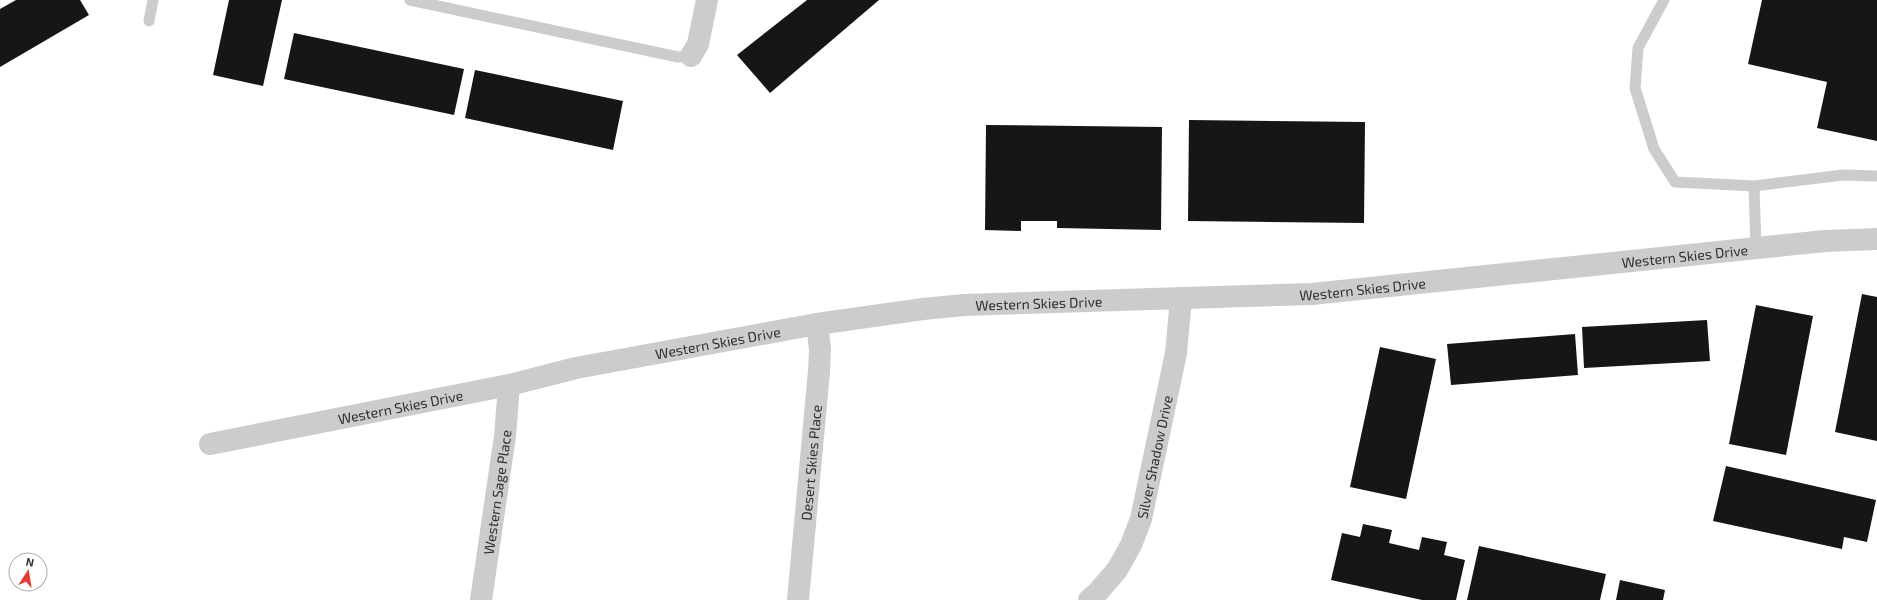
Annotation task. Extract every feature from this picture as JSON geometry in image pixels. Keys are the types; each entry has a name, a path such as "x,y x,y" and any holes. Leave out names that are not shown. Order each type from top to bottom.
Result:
{"street":[{"path":"691,56 698,44 707,0"},
{"name":"Western Skies Drive","path":"210,444 509,385 576,368 817,324 923,309 964,304 1312,294 1825,241 1877,239"},
{"name":"Silver Shadow Drive","path":"1089,600 1117,570 1131,545 1142,519 1176,353 1182,298"},
{"name":"Desert Skies Place","path":"798,600 819,371 820,349 817,324"},
{"name":"Western Sage Place","path":"481,600 504,443 509,385"}],"lane":[{"path":"148,21 153,0"},
{"path":"410,0 678,58 691,56"},
{"path":"1664,0 1638,48 1635,88 1654,149 1675,182 1754,186 1843,175 1877,176"},
{"path":"1754,186 1756,248"}],"building":[{"path":"16,0 80,0 89,15 0,67 0,9"},
{"path":"229,0 282,0 263,86 213,75"},
{"path":"807,0 879,0 770,93 737,55"},
{"path":"1762,0 1877,0 1877,141 1817,128 1827,82 1748,64"},
{"path":"294,33 464,69 454,115 284,79"},
{"path":"475,70 623,101 613,150 465,118"},
{"path":"1189,120 1365,122 1364,223 1188,221"},
{"path":"986,125 1162,127 1161,230 1057,228 1057,221 1021,221 1021,231 985,230"},
{"path":"1862,294 1877,297 1877,441 1835,432"},
{"path":"1756,305 1813,316 1786,455 1729,444"},
{"path":"1707,320 1710,361 1584,368 1582,327"},
{"path":"1575,334 1578,375 1451,385 1447,344"},
{"path":"1380,347 1436,359 1406,499 1350,487"},
{"path":"1726,466 1876,500 1867,542 1844,537 1842,549 1713,521"},
{"path":"1363,524 1392,530 1389,543 1419,550 1422,537 1447,542 1444,555 1465,560 1456,600 1422,600 1331,580 1342,533 1360,537"},
{"path":"1479,546 1606,574 1600,600 1467,600"},
{"path":"1620,580 1665,590 1663,600 1616,600"}]}
